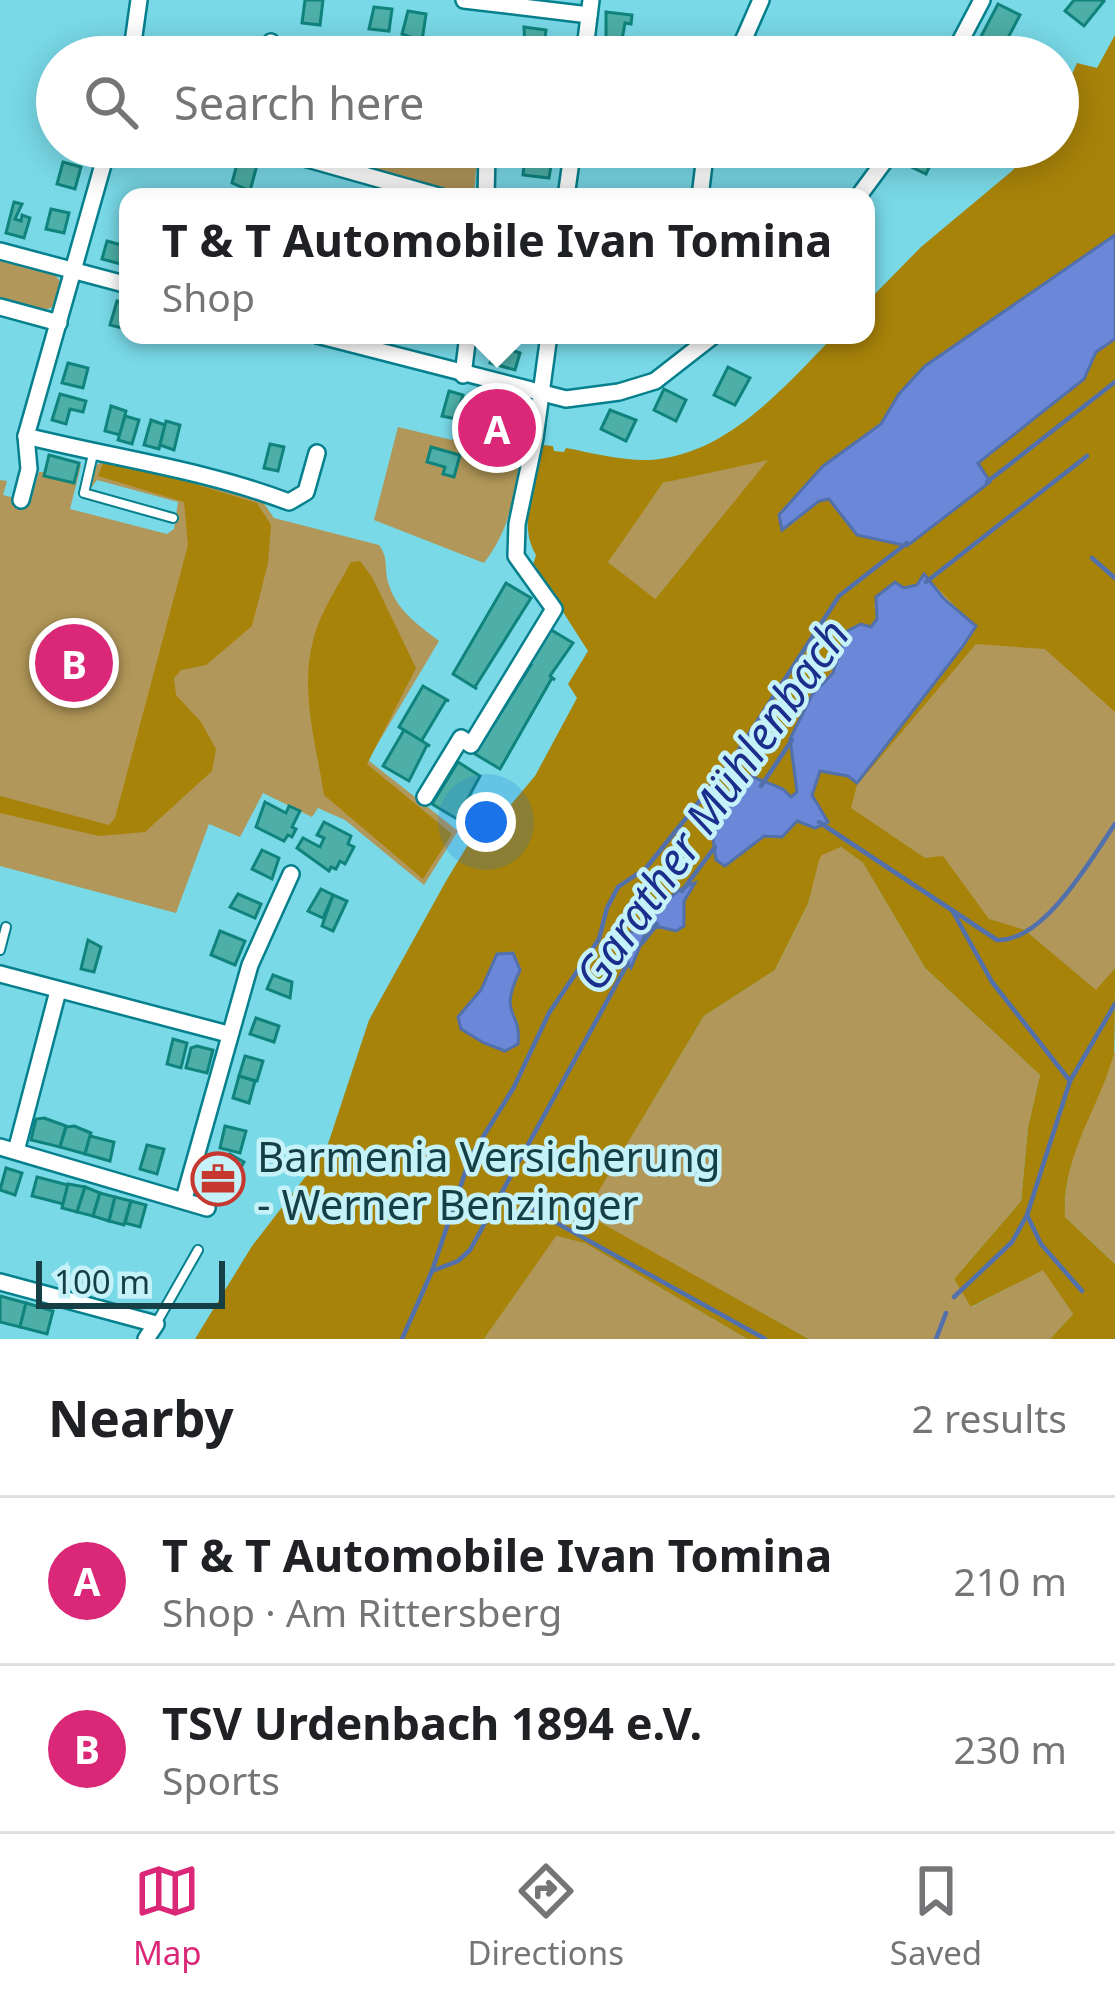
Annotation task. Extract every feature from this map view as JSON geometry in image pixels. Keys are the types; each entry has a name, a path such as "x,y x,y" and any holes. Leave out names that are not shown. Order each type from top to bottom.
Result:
{"street":[{"path":"134,36 140,0"},
{"path":"464,0 590,8"},
{"path":"745,36 761,0"},
{"path":"963,36 982,0"},
{"path":"21,500 29,469 26,436 102,168"},
{"path":"339,168 410,188"},
{"path":"0,251 119,283"},
{"path":"0,307 59,323"},
{"path":"350,344 541,395 584,397 655,381 702,344"},
{"path":"463,375 467,344"},
{"path":"425,797 461,739 471,745 554,609 516,556 548,344"},
{"path":"26,436 175,468 290,502 306,492 317,453"},
{"path":"184,1199 250,965 291,874"},
{"path":"0,974 228,1034"},
{"path":"58,991 8,1149 207,1208"},
{"path":"0,1282 151,1331"}],"lane":[{"path":"94,453 84,494 173,518"},
{"path":"0,950 6,927"},
{"path":"151,1331 198,1250"}],"shaded area":[{"path":"1115,35 1115,235 899,394 881,424 823,465 779,515 794,523 820,500 829,499 857,535 990,482 978,463 1084,379 1096,352 1115,339 1115,712 1045,649 976,644 857,785 851,808 925,858 943,856 989,919 1025,930 1096,990 1115,968 1114,1054 1075,1152 1065,1217 1115,1264 1115,1339 1050,1339 1073,1314 1043,1270 971,1307 954,1279 1021,1201 1028,1127 1040,1075 925,968 863,863 841,847 819,860 808,904 775,970 704,1016 585,1214 809,1339 747,1339 585,1243 556,1236 484,1339 195,1339 252,1246 326,1150 369,1020 446,881 469,843 487,833 535,776 577,698 568,684 588,651 533,565 536,555 528,529 529,501 542,445 553,446 554,451 566,448 618,458 678,455 705,446 753,415 826,344 875,344 875,294 921,247 1015,168 1079,168 1079,64 1097,68","holes":["768,460 655,599 608,562 663,483","925,575 958,609 856,782 820,771 812,795 827,823 797,821 782,837 712,831 751,777 794,798 798,792 794,740 800,716 838,661 845,636 870,627 877,619 874,605 917,585","520,970 510,1000 519,1030 458,1017 481,990"]},
{"path":"362,168 483,168 476,169 475,188 436,188"},
{"path":"1115,192 1115,235 925,366 899,394 881,424 823,465 779,515 783,529 820,500 829,499 857,535 907,546 990,483 978,463 1084,379 1096,352 1115,339 1115,416 1077,452 1080,459 1106,456 1115,463 1115,968 1096,991 1025,930 976,949 924,947 871,862 840,843 821,854 841,847 863,863 925,968 1040,1075 1028,1127 1021,1201 954,1279 972,1307 1043,1269 1073,1314 1050,1339 809,1339 584,1215 704,1016 775,970 808,904 818,858 809,871 787,943 700,1010 576,1210 538,1253 478,1339 285,1339 372,1281 405,1222 381,1184 427,1065 676,656 780,505 875,404 969,316","holes":["924,575 975,626 963,646 857,782 820,771 812,795 827,823 815,828 797,821 782,836 764,836 725,866 716,860 712,831 751,777 783,789 790,797 798,792 790,739 812,695 833,673 847,631 861,624 870,627 877,619 876,597 895,582 904,588 917,585","695,883 684,900 684,926 676,931 660,926 647,929 630,968 619,951 628,933","513,953 520,970 511,997 517,1045 505,1051 461,1029 458,1017 481,990 497,954"]},
{"path":"0,259 54,274 60,281 53,307 42,311 0,299"},
{"path":"469,397 477,399 466,444 519,460 509,514 484,563 374,520 398,427 452,440 460,431"},
{"path":"49,455 81,465 70,509 167,534 174,529 178,502 97,480 91,488 96,465 104,461 147,467 261,499 274,518 379,545 396,601 439,641 368,760 458,831 424,885 345,820 318,808 312,817 263,793 240,837 209,824 176,913 0,866 0,480 7,481 3,495 30,502"},
{"path":"770,459 654,600 607,561 663,483"},
{"path":"103,463 172,477 257,503 271,525 268,563 252,626 206,665 181,670 174,678 176,695 201,722 216,749 212,771 145,832 99,836 0,813 0,796 109,825 115,818 188,545 184,502 98,476"},
{"path":"360,561 416,668 367,764 452,834 423,879 324,795 310,716 310,657 330,599 351,562"},
{"path":"1115,1051 1115,1264 1065,1217 1074,1152"},
{"path":"555,1236 584,1242 747,1339 484,1339"}],"water":[{"path":"1115,235 1115,339 1096,352 1084,379 978,463 990,482 907,546 857,535 829,499 819,501 782,530 779,515 823,466 881,424 899,394 925,366"},
{"path":"924,574 976,626 963,646 857,783 848,776 820,771 812,795 828,822 815,828 797,821 782,837 764,836 725,866 716,860 712,831 751,776 791,797 797,792 790,739 812,695 833,673 847,631 861,624 871,627 877,619 876,597 895,582 904,588 917,585"},
{"path":"695,883 684,901 684,926 676,931 647,929 631,968 619,951 628,933 646,923 674,894"},
{"path":"513,953 520,970 510,1005 518,1044 505,1051 461,1029 458,1017 481,990 497,954"}],"building":[{"path":"305,0 323,0 320,25 302,23"},
{"path":"1074,0 1104,1 1084,26 1065,11"},
{"path":"998,4 1020,15 1009,36 981,36"},
{"path":"374,7 392,9 389,31 369,29"},
{"path":"408,11 426,14 423,36 402,34"},
{"path":"606,12 632,15 623,36 606,36"},
{"path":"524,27 546,30 545,36 524,36"},
{"path":"61,168 81,168 75,189 57,184"},
{"path":"236,168 256,168 251,188 232,183"},
{"path":"524,168 551,168 549,178 523,175"},
{"path":"14,202 22,204 15,219 30,218 24,238 6,233"},
{"path":"51,209 69,213 64,233 46,229"},
{"path":"107,241 119,244 119,264 102,259"},
{"path":"117,301 119,302 119,327 110,325"},
{"path":"494,344 512,345 511,350 520,353 515,370 490,363"},
{"path":"68,363 88,368 83,388 62,383"},
{"path":"728,367 750,378 735,405 714,395"},
{"path":"664,389 686,400 676,421 654,410"},
{"path":"449,391 463,395 456,419 442,416"},
{"path":"60,394 86,401 83,412 70,409 66,424 52,420"},
{"path":"111,406 126,411 120,435 105,431"},
{"path":"610,410 636,420 626,441 601,429"},
{"path":"125,416 139,420 132,444 118,440"},
{"path":"151,420 165,425 159,449 144,445"},
{"path":"166,421 180,425 174,450 160,445"},
{"path":"510,427 522,430 517,450 480,445 483,435 507,441"},
{"path":"270,444 284,447 278,471 264,468"},
{"path":"431,447 460,455 454,477 443,474 445,467 427,462"},
{"path":"49,455 79,463 74,483 44,476"},
{"path":"506,583 531,598 477,689 453,674"},
{"path":"548,628 573,643 500,769 475,754 531,665 526,663"},
{"path":"423,686 449,701 424,743 399,727"},
{"path":"404,730 430,746 409,781 383,766"},
{"path":"458,762 480,776 457,819 432,804"},
{"path":"265,802 286,813 289,806 300,811 292,837 284,841 256,827"},
{"path":"324,822 351,836 348,844 354,847 345,864 340,861 329,871 297,848 303,838 320,847 324,838 317,835"},
{"path":"262,850 279,858 272,879 252,869"},
{"path":"321,889 333,895 323,918 308,911"},
{"path":"238,894 261,904 255,918 230,907"},
{"path":"333,895 347,901 333,931 322,926"},
{"path":"220,931 245,941 235,965 211,955"},
{"path":"88,940 101,947 94,972 81,969"},
{"path":"273,975 292,982 290,998 267,989"},
{"path":"256,1018 279,1026 274,1042 250,1034"},
{"path":"173,1039 187,1043 181,1068 167,1064"},
{"path":"191,1048 213,1050 207,1073 186,1068"},
{"path":"245,1056 263,1061 257,1081 239,1076"},
{"path":"239,1076 255,1081 249,1103 233,1098"},
{"path":"36,1119 66,1126 60,1147 31,1140"},
{"path":"225,1126 246,1131 240,1153 220,1148"},
{"path":"66,1127 91,1133 85,1154 60,1147"},
{"path":"90,1136 114,1142 110,1161 85,1154"},
{"path":"147,1145 164,1149 157,1174 140,1169"},
{"path":"230,1154 244,1162 228,1189 214,1181"},
{"path":"6,1168 22,1173 15,1195 0,1190"},
{"path":"37,1177 68,1185 63,1204 32,1196"},
{"path":"68,1184 85,1187 77,1212 62,1208"},
{"path":"85,1187 100,1193 93,1216 77,1212"},
{"path":"100,1193 115,1197 109,1221 93,1216"},
{"path":"115,1197 131,1201 124,1225 109,1221"},
{"path":"131,1201 146,1205 140,1227 125,1223"},
{"path":"0,1296 26,1303 20,1327 0,1322"},
{"path":"26,1303 53,1311 47,1334 20,1327"}],"waterway":[{"path":"987,482 1115,382"},
{"name":"Garather Mühlenbach","path":"926,582 1087,456"},
{"path":"402,1339 432,1271 470,1158 514,1087 549,1013 599,939 618,887 646,868 731,762 839,596 907,543"},
{"path":"1092,558 1115,578"},
{"name":"Garather Mühlenbach","path":"761,786 792,740"},
{"path":"819,822 997,940 1015,937 1049,913 1115,824"},
{"name":"Garather Mühlenbach","path":"682,891 715,847"},
{"path":"952,910 992,982 1070,1081 1027,1215 1012,1242 954,1297"},
{"name":"Garather Mühlenbach","path":"642,943 657,924"},
{"name":"Garather Mühlenbach","path":"432,1271 458,1261 470,1250 628,963"},
{"path":"1070,1081 1115,1004"},
{"path":"503,1193 765,1339"},
{"path":"1027,1215 1041,1244 1082,1291"},
{"path":"936,1339 946,1313"}],"place":[{"name":"T & T Automobile Ivan Tomina","path":"497,428"},
{"name":"TSV Urdenbach 1894 e.V.","path":"74,663"},
{"name":"Barmenia Versicherung - Werner Benzinger","path":"218,1179"}]}
